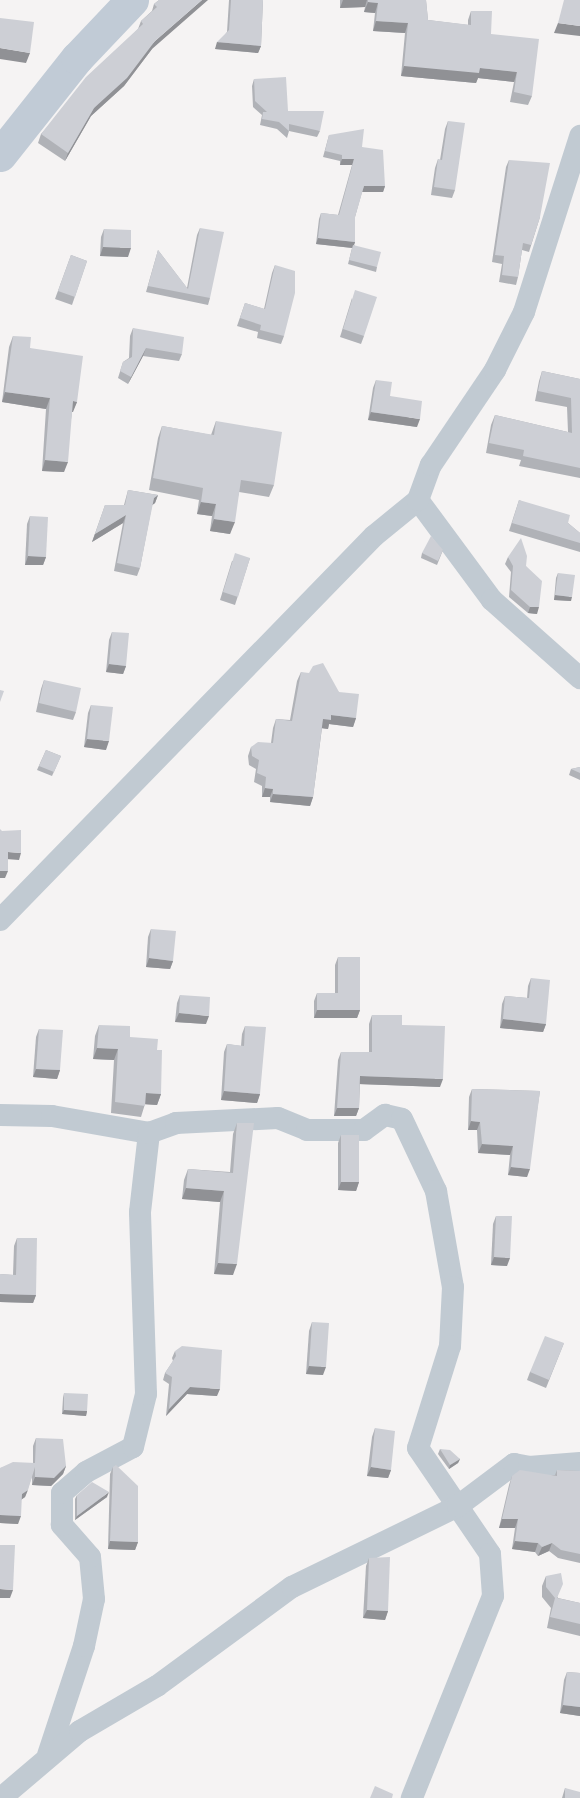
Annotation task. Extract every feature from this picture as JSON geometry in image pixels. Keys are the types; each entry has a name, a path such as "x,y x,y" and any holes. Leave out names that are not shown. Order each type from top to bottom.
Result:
{"street":[{"path":"0,155 120,3"},
{"path":"0,920 374,536 418,500 431,465 495,370 524,312 580,136"},
{"path":"418,500 492,600 580,678"},
{"path":"0,1115 52,1116 149,1133 176,1123 278,1118 307,1130 364,1130 385,1115 402,1119 436,1191 453,1287 450,1346 418,1448 490,1554 494,1596 412,1798"},
{"path":"48,1755 84,1646 94,1599 90,1557 62,1525 62,1494 86,1472 133,1447 146,1394 140,1212 149,1133"},
{"path":"1,1798 48,1755 80,1731 157,1686 292,1587 458,1506 514,1464 530,1467 580,1463"}],"building":[{"path":"159,0 202,0 155,41 127,78 94,108 68,153 41,134 86,77 143,24 141,21 157,7 154,4"},
{"path":"231,0 263,0 261,46 217,42 229,30"},
{"path":"368,0 426,0 428,20 471,25 471,11 492,11 491,34 539,39 532,96 514,92 517,72 480,68 479,73 404,66 408,23 376,21 378,3 368,2"},
{"path":"564,0 580,0 580,26 558,23"},
{"path":"0,18 34,22 30,53 0,48"},
{"path":"286,77 288,111 324,111 320,131 289,124 289,131 279,122 262,119 263,112 267,112 255,101 254,79"},
{"path":"448,121 465,123 455,190 434,187 438,159 442,160"},
{"path":"364,129 362,147 383,150 385,186 364,186 355,217 355,242 318,238 321,213 339,215 354,159 342,159 342,155 325,151 329,135"},
{"path":"509,160 550,163 540,217 531,245 523,243 518,277 502,275 504,256 495,255"},
{"path":"200,228 224,232 210,298 148,286 158,250 188,289"},
{"path":"104,229 131,230 131,248 103,247"},
{"path":"353,245 381,252 377,267 349,260"},
{"path":"71,255 87,261 75,297 58,291"},
{"path":"275,265 295,271 295,293 284,336 260,330 261,325 240,318 245,303 265,309"},
{"path":"355,290 377,297 364,336 343,329"},
{"path":"133,328 184,337 182,354 146,348 131,377 120,371 123,362 132,357"},
{"path":"13,336 31,337 30,348 83,356 77,402 73,401 68,462 45,460 50,398 5,392"},
{"path":"542,371 580,379 580,468 523,456 524,450 489,443 495,415 572,433 571,398 538,391"},
{"path":"376,380 392,382 390,396 422,401 420,419 371,412"},
{"path":"216,421 282,432 274,485 241,480 235,522 214,519 216,504 201,502 203,488 153,478 162,426 214,435"},
{"path":"128,490 158,495 154,498 140,568 117,563 126,515 95,534 105,505 125,505"},
{"path":"519,500 570,515 568,523 580,533 580,543 512,523"},
{"path":"30,516 48,517 46,557 28,556"},
{"path":"431,536 443,550 438,561 422,553"},
{"path":"521,538 527,556 526,566 542,581 539,607 530,607 511,590 513,566 508,557"},
{"path":"235,553 250,558 238,597 223,592"},
{"path":"558,573 575,575 572,597 555,595"},
{"path":"112,632 129,633 126,666 109,664"},
{"path":"323,663 339,692 359,694 356,718 331,715 331,720 323,719 313,797 273,794 273,789 265,788 266,777 257,773 259,760 252,756 251,747 258,742 273,743 276,719 292,721 301,672 309,673 313,666"},
{"path":"44,680 81,688 76,712 39,703"},
{"path":"0,690 4,691 0,702"},
{"path":"91,705 113,707 109,741 87,739"},
{"path":"46,750 61,756 54,772 39,766"},
{"path":"580,767 580,773 571,769"},
{"path":"0,829 2,831 21,830 21,853 8,852 8,871 0,871"},
{"path":"151,929 176,931 173,961 149,958"},
{"path":"338,957 360,957 360,1010 317,1010 317,993 338,993"},
{"path":"531,978 550,980 546,1024 503,1019 505,996 529,998"},
{"path":"180,995 210,997 209,1016 179,1013"},
{"path":"372,1015 402,1015 402,1025 445,1026 443,1079 360,1076 359,1108 337,1108 341,1052 372,1052"},
{"path":"99,1025 130,1026 130,1037 158,1039 157,1050 162,1050 161,1094 146,1093 145,1106 115,1102 118,1049 97,1048"},
{"path":"245,1026 266,1027 260,1094 224,1091 227,1044 244,1046"},
{"path":"39,1029 63,1030 60,1070 36,1069"},
{"path":"472,1089 540,1091 530,1169 511,1167 513,1146 482,1144 480,1122 471,1121"},
{"path":"237,1123 254,1123 237,1264 218,1263 224,1191 186,1188 188,1169 233,1173"},
{"path":"341,1135 359,1135 359,1182 341,1182"},
{"path":"496,1216 512,1216 510,1258 494,1257"},
{"path":"17,1238 37,1238 36,1295 0,1294 0,1274 16,1275"},
{"path":"312,1322 329,1323 326,1367 309,1366"},
{"path":"545,1336 564,1343 549,1380 530,1372"},
{"path":"182,1346 222,1350 220,1389 190,1387 169,1409 172,1377 165,1373 176,1356 175,1351"},
{"path":"64,1393 88,1394 87,1411 64,1410"},
{"path":"375,1428 395,1431 391,1470 371,1467"},
{"path":"36,1438 63,1439 66,1466 54,1478 35,1477 35,1467 28,1490 22,1494 21,1516 0,1515 0,1468 13,1462 35,1463"},
{"path":"440,1449 450,1450 460,1459 450,1465"},
{"path":"116,1465 138,1486 138,1542 110,1541 113,1467"},
{"path":"520,1470 557,1476 557,1470 580,1471 580,1554 561,1550 552,1543 542,1547 538,1543 515,1541 518,1519 502,1519 512,1476"},
{"path":"92,1482 109,1492 77,1516 77,1495"},
{"path":"0,1545 15,1545 13,1590 0,1589"},
{"path":"390,1557 388,1611 367,1610 369,1558"},
{"path":"561,1573 563,1584 557,1598 580,1603 580,1624 550,1617 555,1598 546,1587 546,1576"},
{"path":"567,1672 580,1673 580,1707 563,1705"},
{"path":"375,1786 393,1794 392,1798 370,1798"},
{"path":"565,1788 580,1792 580,1798 565,1798"}]}
